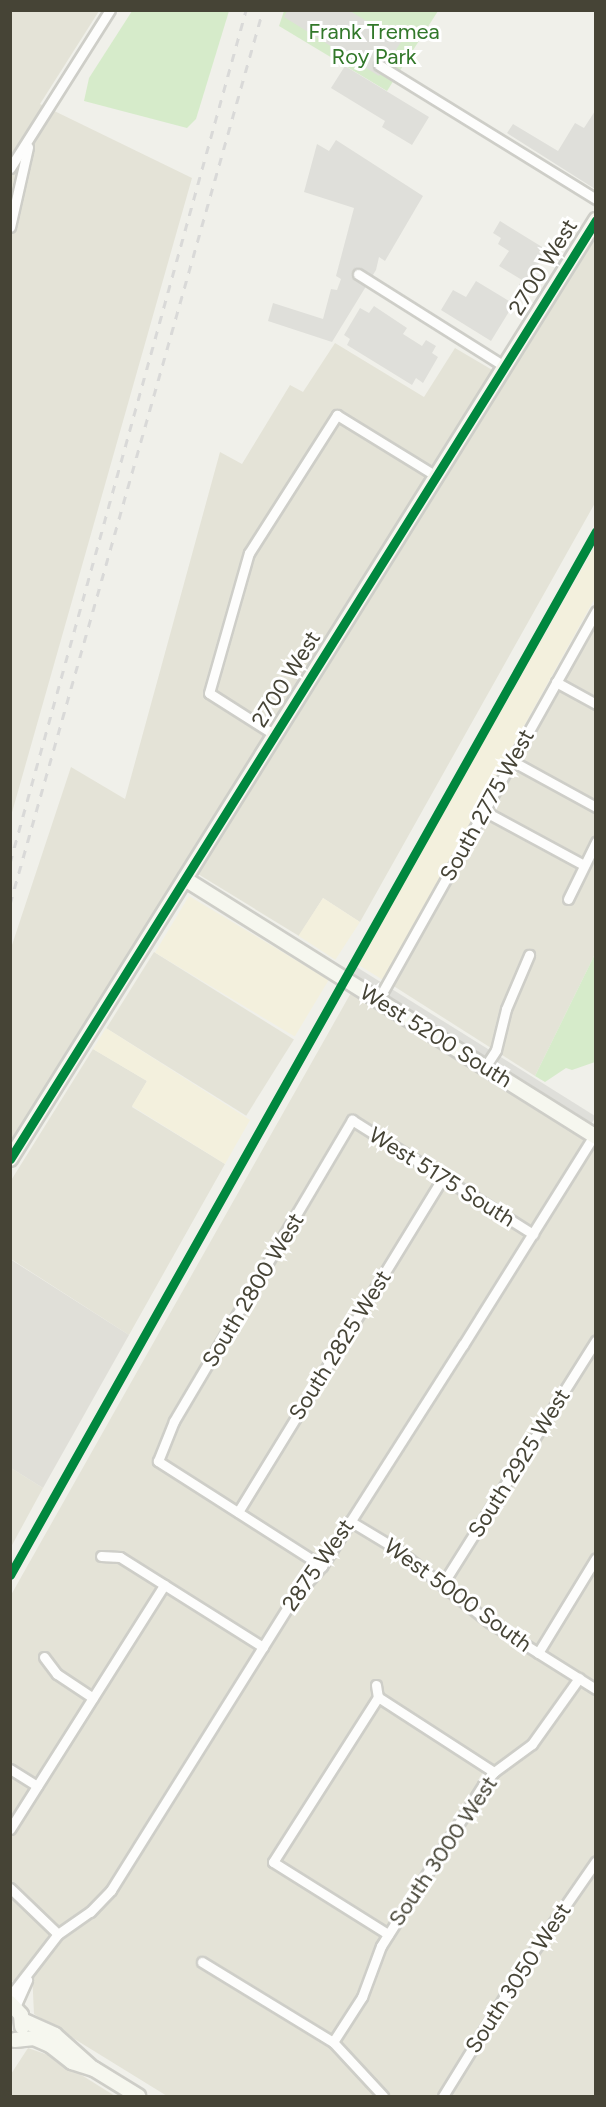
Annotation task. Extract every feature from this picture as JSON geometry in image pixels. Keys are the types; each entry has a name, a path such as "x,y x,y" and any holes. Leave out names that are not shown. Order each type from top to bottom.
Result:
{"street":[{"path":"10,168 110,10"},
{"path":"379,65 596,199"},
{"path":"10,226 30,137"},
{"name":"2700 West","path":"10,1159 596,220"},
{"path":"358,274 504,366"},
{"path":"275,735 209,693 249,553 337,415 436,477"},
{"name":"South 2775 West","path":"378,1000 596,611"},
{"path":"556,682 596,704"},
{"path":"512,761 596,807"},
{"path":"484,811 584,865"},
{"path":"568,899 596,842"},
{"name":"West 5200 South","path":"185,879 595,1136"},
{"path":"485,1067 496,1050 506,1008 529,955"},
{"name":"West 5175 South","path":"352,1120 533,1234"},
{"name":"South 2800 West","path":"238,1512 158,1461 174,1420 352,1120"},
{"name":"2875 West","path":"12,2002 58,1935 90,1912 111,1890 295,1596 322,1566 595,1136"},
{"name":"South 2825 West","path":"238,1512 443,1177"},
{"name":"South 2925 West","path":"442,1585 596,1340"},
{"path":"238,1512 322,1566"},
{"name":"West 5000 South","path":"350,1521 398,1550 489,1622 596,1689"},
{"path":"101,1556 120,1557 263,1647"},
{"path":"538,1653 596,1558"},
{"path":"10,1828 164,1585"},
{"path":"44,1657 57,1674 93,1698"},
{"name":"South 3000 West","path":"333,2042 362,1997 388,1934 494,1772 532,1744 579,1678"},
{"path":"376,1684 378,1697 269,1863 388,1934"},
{"path":"378,1697 494,1772"},
{"path":"10,1769 37,1786"},
{"name":"South 3050 West","path":"443,2097 522,1968 596,1861"},
{"path":"10,1888 58,1935"},
{"path":"202,1962 333,2042 382,2097"},
{"path":"12,2002 22,2020 55,2035 121,2092 138,2097"},
{"path":"13,2042 22,2020"},
{"path":"13,2042 34,2038 72,2062 94,2069"}],"shaded area":[{"path":"11,11 99,11 40,104 192,178 11,816"},
{"path":"287,11 350,11 401,42 379,76 284,17"},
{"path":"345,66 429,117 412,145 382,127 385,121 331,88"},
{"path":"595,111 595,189 507,133 513,124 558,151 575,123 584,128"},
{"path":"336,140 423,196 385,261 379,257 376,270 332,342 268,321 273,303 323,319 331,289 337,290 341,279 336,276 354,208 304,192 317,144 329,151"},
{"path":"500,221 547,250 491,341 441,310 453,290 466,297 476,281 509,301 522,280 499,266 509,251 498,244 501,238 493,233"},
{"path":"595,236 595,503 360,922 323,898 299,936 198,874"},
{"path":"374,306 407,328 403,334 422,346 426,340 436,346 432,353 438,357 423,383 416,378 412,385 347,345 350,339 344,335 360,308 369,313"},
{"path":"335,343 424,397 455,348 494,371 11,1143 11,948 71,767 125,799 220,452 242,464 290,385 303,392"},
{"path":"595,546 595,598 383,980 357,964"},
{"path":"595,610 595,954 535,1076 392,985"},
{"path":"189,896 329,980 295,1037 155,953"},
{"path":"323,898 360,922 335,960 298,936"},
{"path":"154,952 294,1039 246,1116 106,1028"},
{"path":"355,966 596,1116 591,1124 350,974"},
{"path":"352,991 595,1143 595,2096 167,2096 34,2014 32,1972 11,1982 11,1595"},
{"path":"106,1028 250,1120 225,1164 132,1106 147,1081 93,1049"},
{"path":"93,1049 147,1081 132,1107 225,1164 129,1335 11,1259 10,1182"},
{"path":"10,1259 129,1335 43,1488 11,1468"},
{"path":"11,1468 43,1488 11,1547"},
{"path":"28,2048 51,2056 115,2096 11,2096 11,2074"}],"green space":[{"path":"132,11 229,11 196,119 187,128 84,101 89,78"},
{"name":"Frank Tremea Roy Park","path":"284,11 438,11 387,91 279,26"},
{"path":"595,954 595,1062 572,1070 566,1068 545,1082 535,1076"}],"railway":[{"path":"10,863 246,10"},
{"path":"10,904 263,10"}],"cycle path":[{"path":"10,1159 596,220"},
{"path":"10,1575 596,531"}]}
